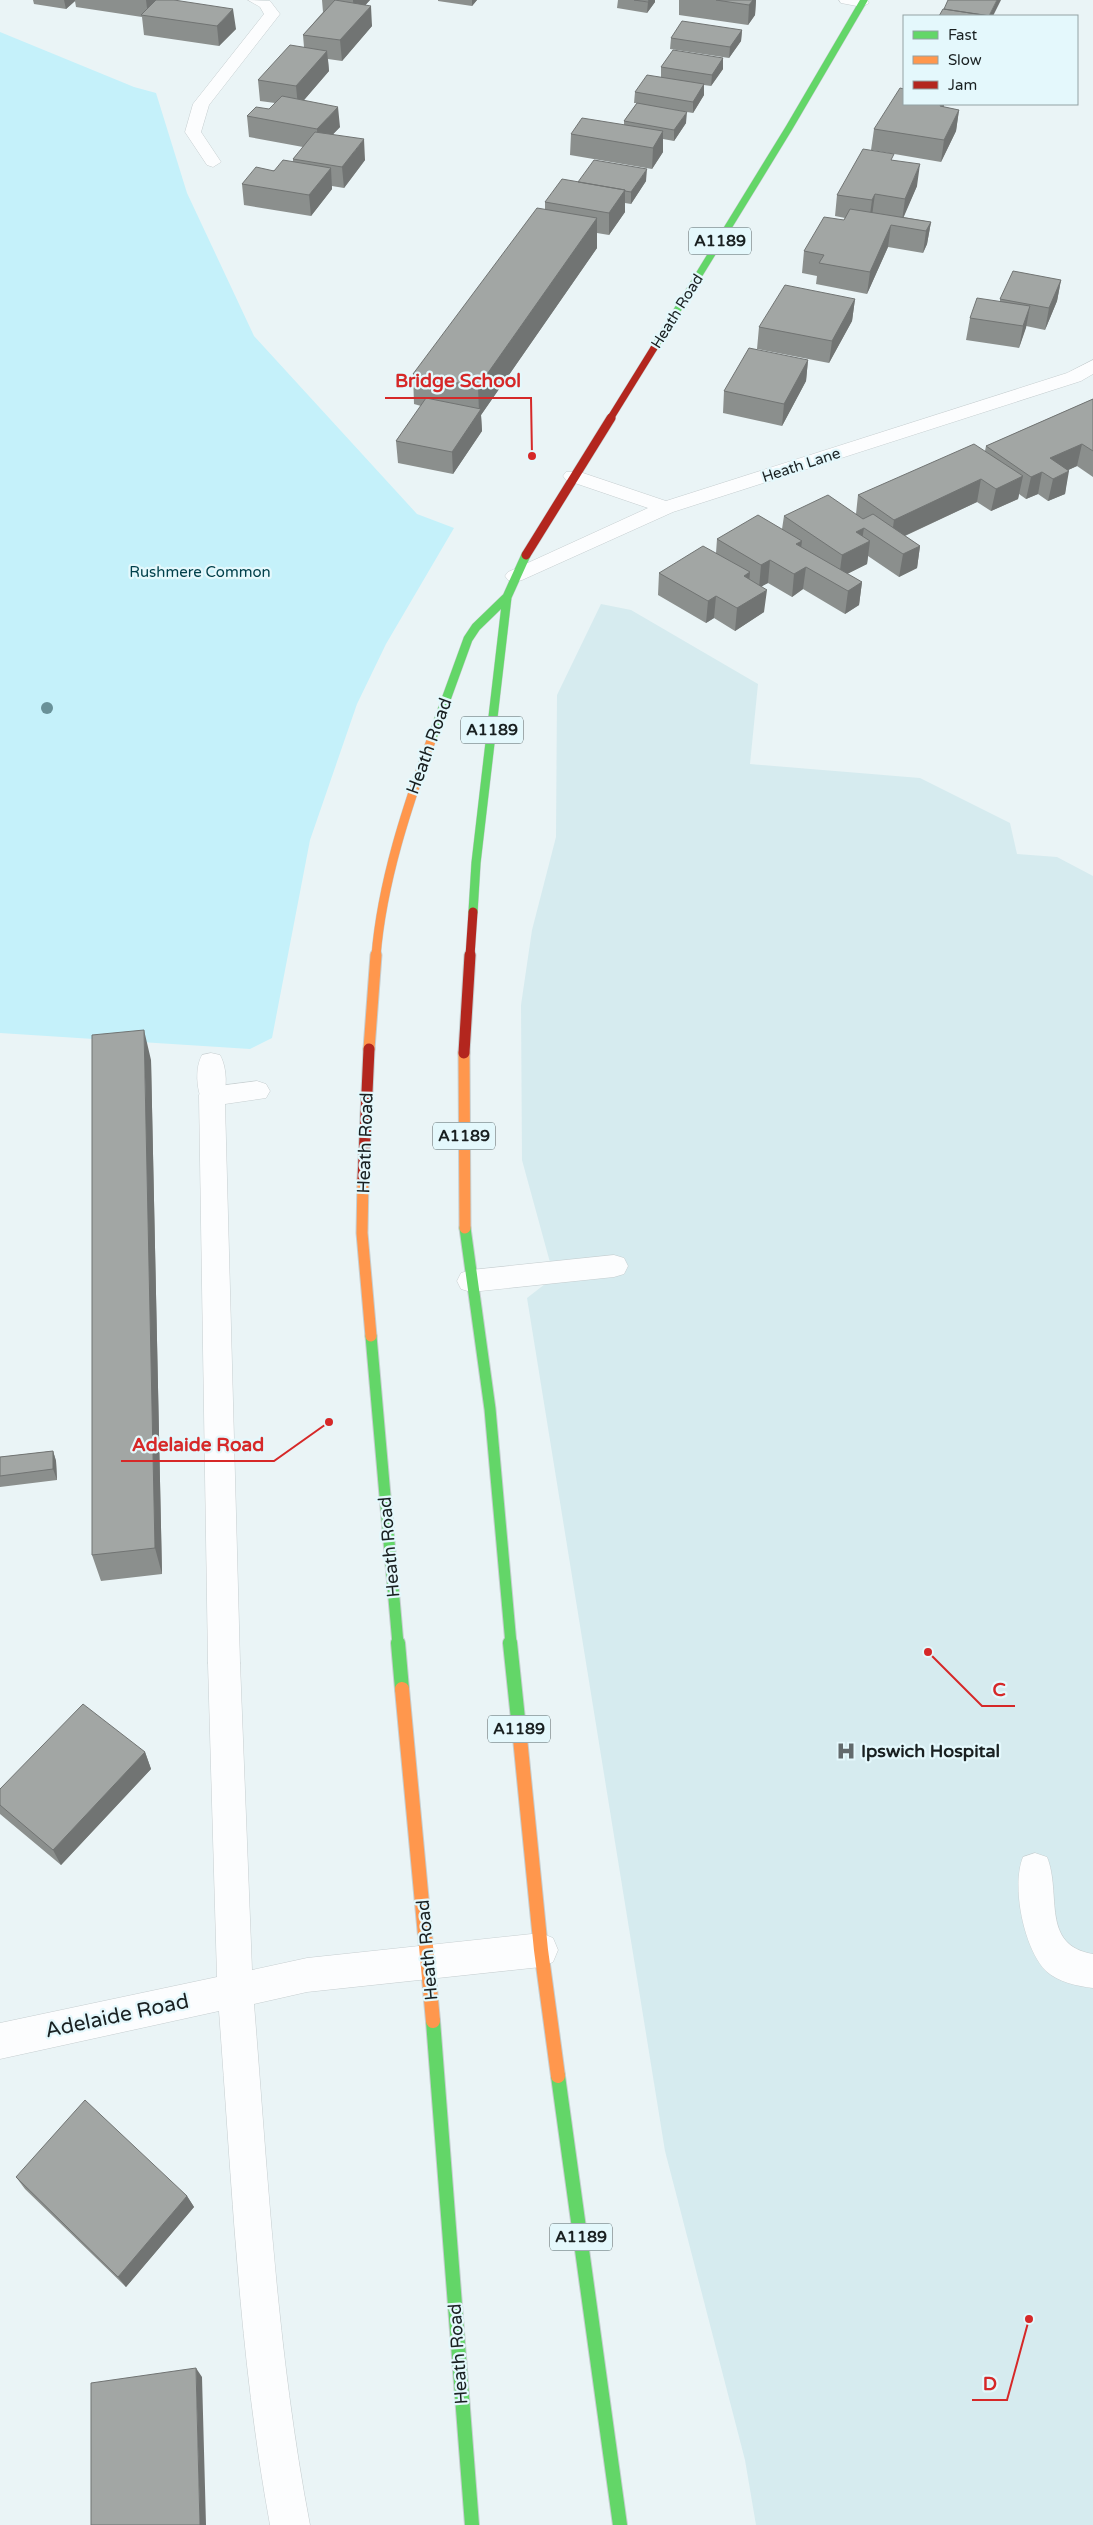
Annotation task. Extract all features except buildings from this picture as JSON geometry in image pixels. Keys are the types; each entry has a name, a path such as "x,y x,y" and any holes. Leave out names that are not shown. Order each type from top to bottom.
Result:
{"main road":[{"name":"Heath Road","path":"620,2525 541,1950 497,1507 490,1409 465,1241 463,1074 476,863 507,597 515,576 529,548 789,128 863,1"},
{"name":"Heath Road","path":"472,2525 428,1962 409,1745 397,1645 362,1233 369,1036 378,930 406,810 468,639 476,627 507,597"}],"street":[{"path":"213,162 193,132 201,104 272,14 265,4 256,0"},
{"path":"846,0 863,1"},
{"name":"Heath Lane","path":"515,576 666,508 1074,377 1093,366"},
{"path":"1074,377 1093,389"},
{"path":"573,476 666,508"},
{"path":"210,1062 224,1663 235,1990 258,2281 275,2445 290,2525"},
{"path":"212,1095 257,1091"},
{"path":"471,1281 614,1266"},
{"path":"1035,1869 1040,1921 1046,1946 1060,1961 1083,1971 1093,1971"},
{"name":"Adelaide Road","path":"0,2041 307,1975 541,1950"}],"shaded area":[{"name":"Ipswich Hospital","path":"601,604 631,610 758,684 750,764 920,778 1010,823 1017,854 1057,857 1093,876 1093,2525 756,2525 745,2460 665,2151 527,1298 554,1277 522,1160 521,1005 532,930 556,837 557,695"}],"green space":[{"name":"Rushmere Common","path":"0,32 134,87 156,93 187,193 254,336 417,514 454,528 386,644 357,704 310,840 272,1038 250,1049 0,1033"}],"traffic: fast":[{"path":"654,348 789,128 864,0"},
{"path":"473,912 476,863 507,597 526,555"},
{"path":"432,738 468,639 476,627 507,597"},
{"path":"465,1228 490,1409 497,1507 520,1738"},
{"path":"371,1336 402,1689"},
{"path":"433,2021 472,2525"},
{"path":"558,2076 620,2525"}],"traffic: slow":[{"path":"369,1049 378,930 406,810 432,738"},
{"path":"464,1053 465,1228"},
{"path":"363,1179 362,1233 371,1336"},
{"path":"402,1689 433,2021"},
{"path":"520,1738 541,1950 558,2076"}],"traffic: jam":[{"path":"526,555 654,348"},
{"path":"464,1053 473,912"},
{"path":"363,1179 369,1049"}],"place":[{"name":"Bridge School","path":"532,456"},
{"name":"Adelaide Road","path":"329,1422"},
{"name":"C","path":"928,1652"},
{"name":"Ipswich Hospital","path":"846,1751"},
{"name":"D","path":"1029,2319"}]}
